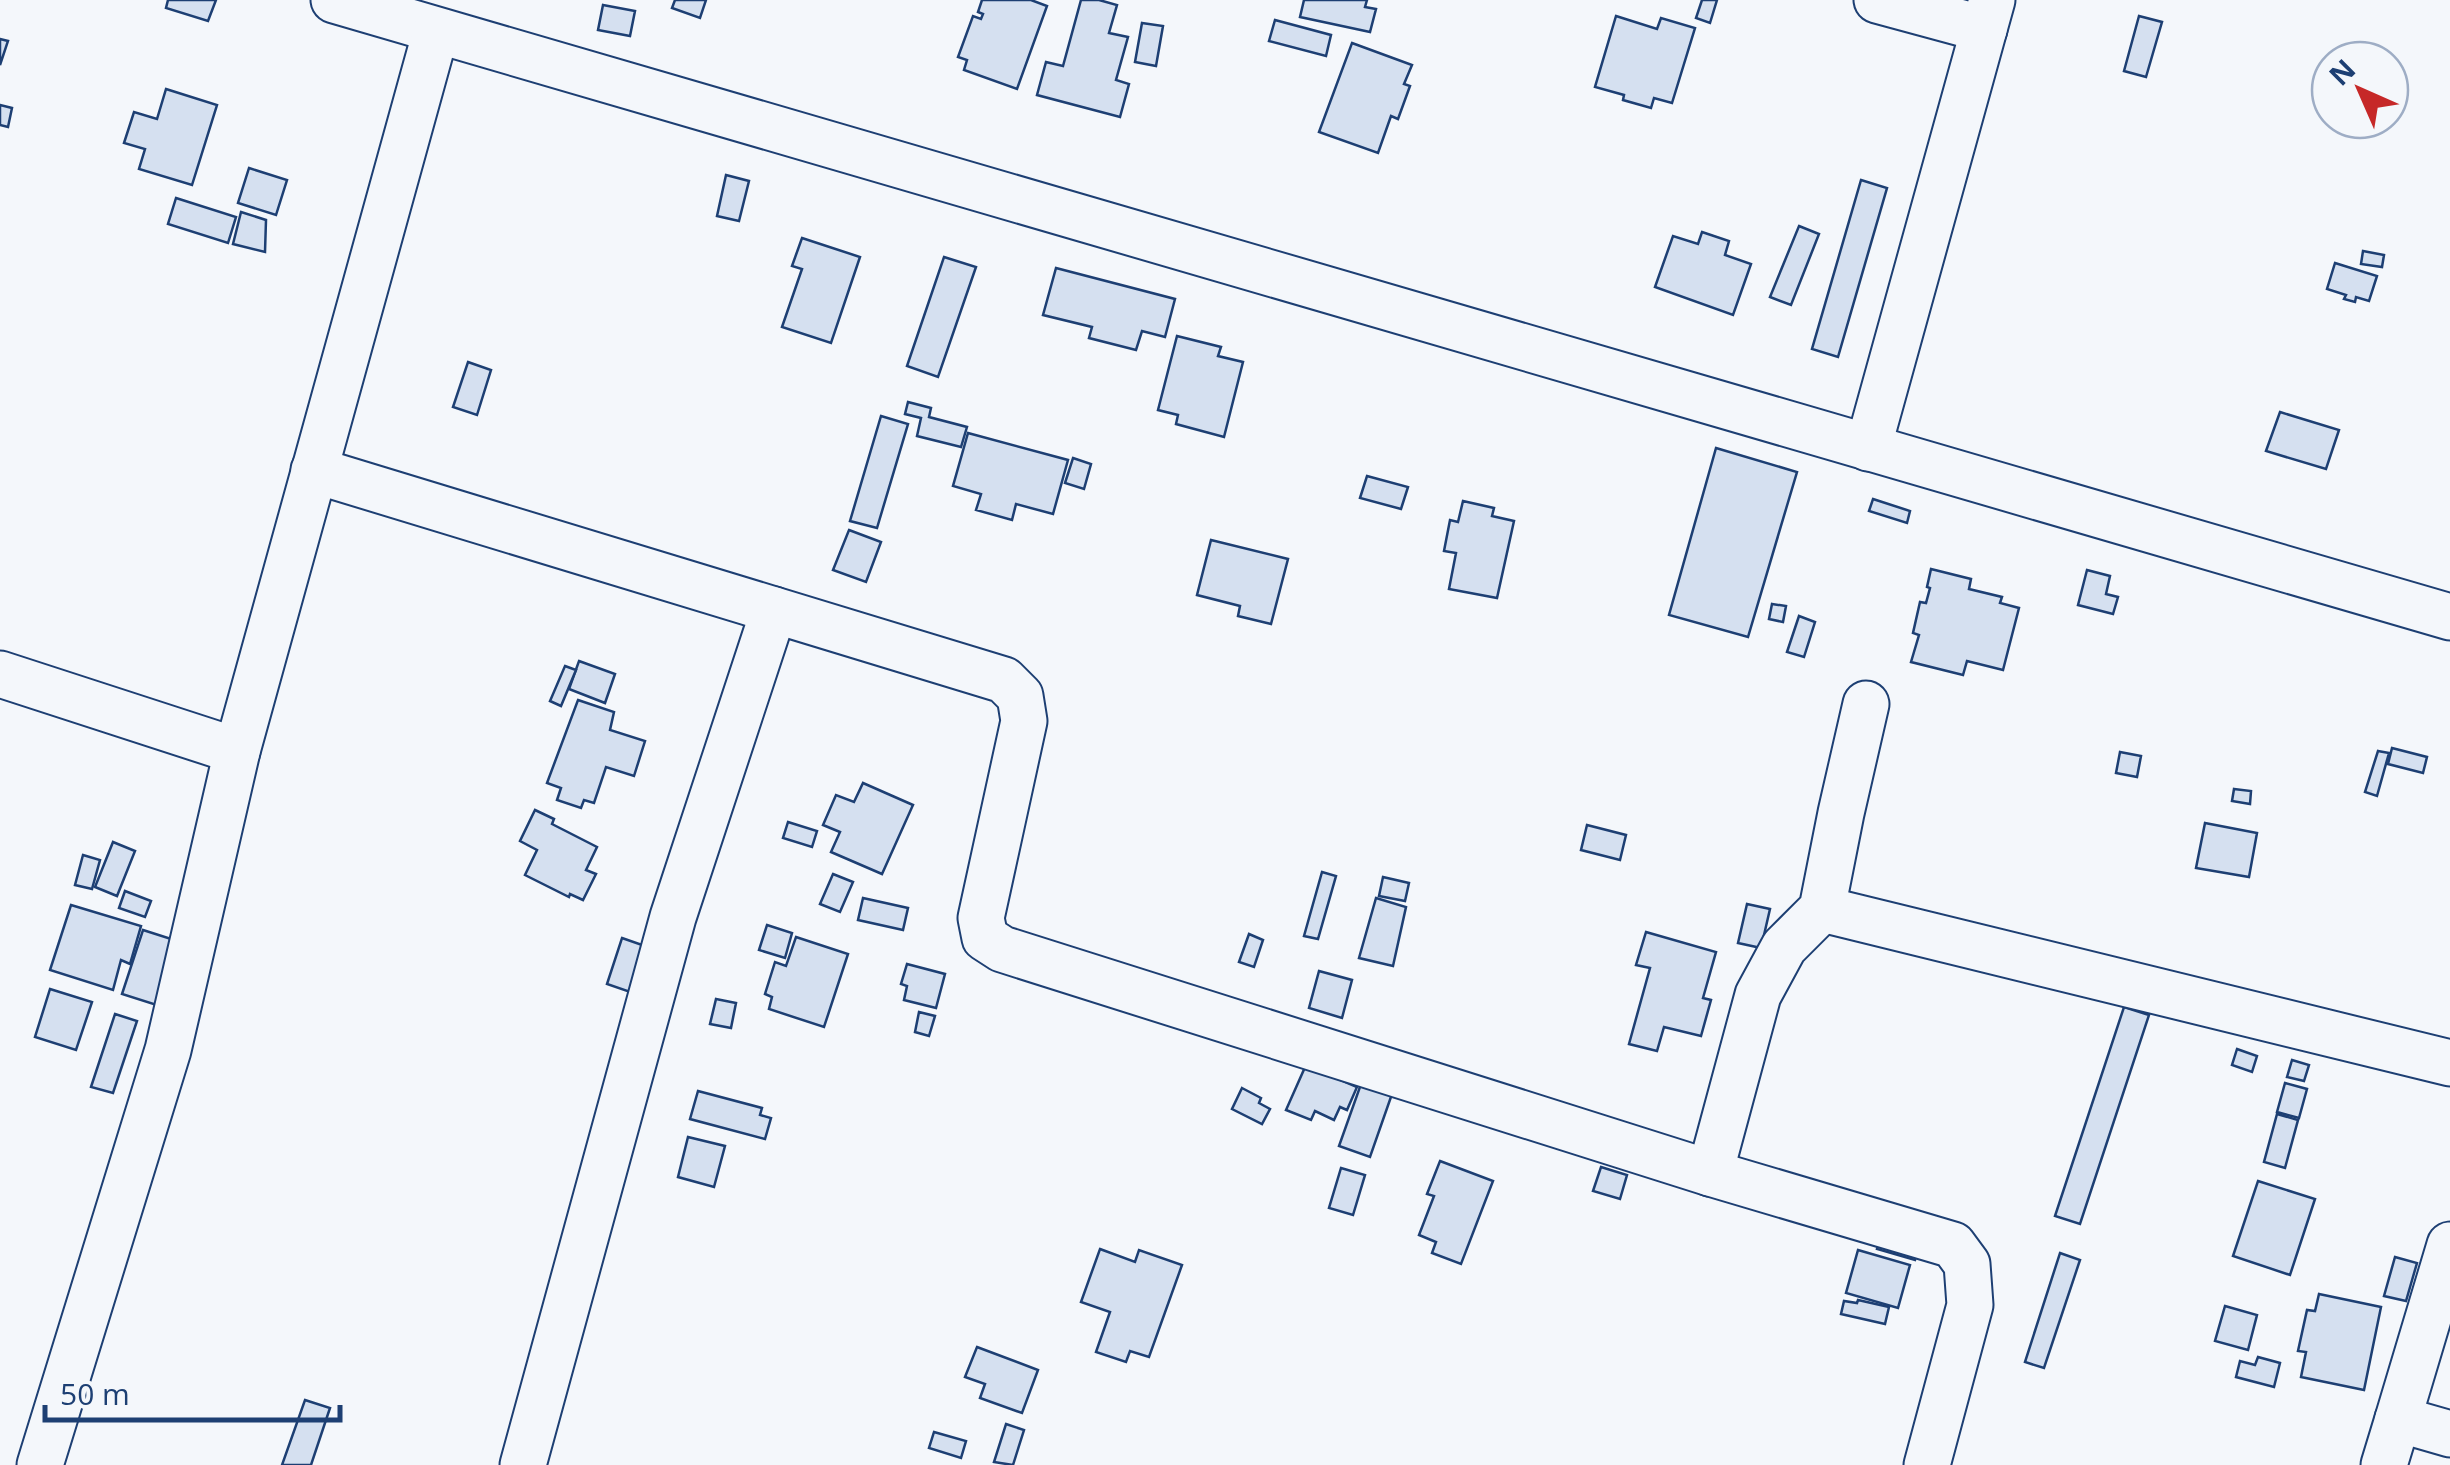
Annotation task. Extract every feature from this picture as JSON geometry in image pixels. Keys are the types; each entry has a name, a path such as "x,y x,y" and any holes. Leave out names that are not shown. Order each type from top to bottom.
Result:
{"street":[{"path":"334,0 2450,617"},
{"path":"1868,448 1988,14 1878,0"},
{"path":"40,1465 168,1050 237,750 436,31"},
{"path":"314,470 1004,680 1020,696 1024,721 981,918 985,938 1002,949 1953,1246 1967,1264 1970,1305 1927,1465"},
{"path":"523,1465 673,917 774,610"},
{"path":"0,674 237,750"},
{"path":"1710,1172 1758,995 1784,947 1822,910 1866,704"},
{"path":"1822,910 2450,1063"},
{"path":"2384,1465 2450,1244"},
{"path":"2398,1419 2450,1434"}],"building":[{"path":"168,0 216,0 208,21 166,8"},
{"path":"675,0 706,0 700,18 672,8"},
{"path":"982,0 1031,0 1047,6 1017,89 964,70 967,60 958,57 973,16 981,19 983,14 978,12"},
{"path":"1081,0 1117,5 1109,33 1128,37 1116,80 1129,84 1120,117 1037,95 1046,62 1063,66"},
{"path":"1304,0 1367,0 1365,7 1376,9 1370,32 1300,17"},
{"path":"1702,0 1717,0 1710,23 1696,18"},
{"path":"603,5 635,11 630,36 598,30"},
{"path":"1616,16 1657,29 1661,18 1695,28 1672,103 1654,98 1651,108 1595,87"},
{"path":"2139,16 2162,22 2146,77 2124,71"},
{"path":"1275,20 1331,35 1326,56 1269,41"},
{"path":"1142,23 1163,26 1156,66 1135,62"},
{"path":"0,39 8,41 0,65"},
{"path":"1352,43 1412,65 1404,84 1410,86 1398,119 1391,116 1378,153 1319,132"},
{"path":"166,89 217,105 192,185 139,169 145,149 124,143 134,112 157,119"},
{"path":"0,105 12,108 8,127 0,125"},
{"path":"249,168 287,180 276,215 238,203"},
{"path":"726,175 749,181 739,221 717,216"},
{"path":"1861,180 1887,188 1838,357 1812,349"},
{"path":"176,198 236,217 228,243 168,224"},
{"path":"241,212 266,220 265,252 233,244"},
{"path":"1799,226 1819,234 1791,305 1770,297"},
{"path":"1702,232 1729,241 1725,255 1751,264 1733,315 1655,287 1673,236 1698,244"},
{"path":"802,238 860,257 831,343 782,327 802,269 792,266"},
{"path":"2363,251 2384,255 2382,267 2361,264"},
{"path":"944,257 976,267 938,377 907,366"},
{"path":"2335,263 2377,276 2369,301 2344,299 2346,295 2327,289"},
{"path":"1056,268 1175,299 1165,337 1142,331 1136,350 1089,338 1092,327 1043,315"},
{"path":"1177,336 1221,347 1218,356 1243,362 1224,437 1176,424 1178,415 1158,410"},
{"path":"468,362 491,370 477,415 453,407"},
{"path":"908,402 931,408 929,417 967,427 961,447 917,436 921,418 905,414"},
{"path":"2280,412 2339,430 2326,469 2266,451"},
{"path":"881,416 908,424 877,528 850,521"},
{"path":"968,433 1068,460 1053,514 1016,504 1012,520 976,510 981,494 953,486"},
{"path":"1716,448 1797,472 1748,637 1669,615"},
{"path":"1073,458 1091,464 1084,489 1065,483"},
{"path":"1367,476 1408,487 1401,509 1360,498"},
{"path":"1873,499 1910,511 1907,523 1869,511"},
{"path":"1463,501 1494,508 1492,516 1514,521 1497,598 1449,589 1456,553 1444,551 1450,520 1458,522"},
{"path":"849,530 881,542 866,582 833,570"},
{"path":"1211,540 1288,559 1271,624 1238,616 1240,606 1197,595"},
{"path":"1931,569 1971,579 1969,589 2002,597 2000,603 2019,608 2003,670 1967,661 1963,675 1911,662 1919,635 1913,633 1920,602 1926,603"},
{"path":"2087,570 2110,576 2106,594 2118,597 2113,614 2078,605"},
{"path":"1772,604 1786,606 1783,622 1769,619"},
{"path":"1799,616 1815,622 1804,657 1787,652"},
{"path":"579,661 615,674 605,703 569,689"},
{"path":"565,666 576,670 561,706 550,701"},
{"path":"578,700 614,712 610,730 645,741 634,776 606,767 594,803 584,800 581,808 557,800 561,788 547,783"},
{"path":"2392,748 2427,757 2423,773 2388,764"},
{"path":"2378,751 2389,753 2377,796 2365,792"},
{"path":"2120,752 2141,756 2137,777 2116,773"},
{"path":"863,783 913,805 882,874 831,852 840,832 823,825 836,795 854,802"},
{"path":"2234,789 2251,791 2250,804 2232,801"},
{"path":"535,810 554,819 552,824 597,847 586,870 596,874 583,900 525,875 537,850 520,841"},
{"path":"788,822 817,831 812,847 783,838"},
{"path":"2205,823 2257,833 2249,877 2196,868"},
{"path":"1587,825 1626,835 1620,860 1581,850"},
{"path":"113,842 135,851 117,896 95,887"},
{"path":"83,855 100,860 92,889 75,885"},
{"path":"1322,872 1336,876 1318,939 1304,936"},
{"path":"833,874 853,882 840,912 820,904"},
{"path":"1383,877 1409,883 1405,901 1379,896"},
{"path":"125,891 151,901 145,917 119,908"},
{"path":"863,898 908,908 903,930 858,920"},
{"path":"1376,898 1406,907 1393,966 1359,958"},
{"path":"1747,904 1770,909 1761,948 1738,943"},
{"path":"71,905 141,926 130,964 121,960 113,990 50,970"},
{"path":"767,925 792,933 785,958 759,950"},
{"path":"143,930 187,944 166,1008 122,994"},
{"path":"1646,932 1716,952 1703,998 1711,1000 1701,1036 1664,1027 1657,1051 1629,1044 1650,968 1636,965"},
{"path":"1249,934 1263,940 1254,967 1239,962"},
{"path":"796,937 848,954 824,1027 769,1009 772,997 765,994 775,962 786,966"},
{"path":"622,938 648,947 633,993 607,984"},
{"path":"907,964 945,974 936,1008 904,1000 907,986 901,984"},
{"path":"1319,971 1352,980 1342,1018 1309,1008"},
{"path":"50,989 92,1002 76,1050 35,1037"},
{"path":"716,999 736,1003 731,1028 710,1024"},
{"path":"2124,1007 2149,1015 2080,1224 2055,1216"},
{"path":"919,1012 935,1016 929,1036 915,1032"},
{"path":"115,1014 137,1021 113,1093 91,1087"},
{"path":"2237,1049 2257,1056 2252,1072 2232,1065"},
{"path":"2292,1060 2309,1065 2304,1081 2287,1077"},
{"path":"1306,1065 1357,1087 1347,1110 1340,1107 1334,1120 1315,1111 1311,1120 1286,1110"},
{"path":"2285,1083 2307,1089 2299,1118 2277,1112"},
{"path":"1361,1084 1392,1094 1370,1157 1339,1146"},
{"path":"1242,1088 1261,1098 1259,1103 1270,1109 1262,1124 1232,1109"},
{"path":"698,1091 762,1108 760,1115 771,1118 765,1139 690,1119"},
{"path":"2277,1114 2298,1120 2285,1168 2264,1162"},
{"path":"688,1137 725,1146 714,1187 678,1177"},
{"path":"1440,1161 1493,1181 1461,1264 1432,1253 1436,1242 1419,1235 1434,1196 1427,1194"},
{"path":"1601,1167 1627,1175 1620,1199 1593,1191"},
{"path":"1341,1168 1365,1175 1353,1215 1329,1208"},
{"path":"2258,1181 2315,1199 2290,1275 2233,1256"},
{"path":"1881,1235 1919,1246 1915,1260 1877,1249"},
{"path":"1100,1249 1135,1262 1139,1250 1182,1265 1149,1357 1130,1351 1126,1362 1096,1352 1110,1312 1081,1302"},
{"path":"1858,1250 1910,1265 1898,1308 1846,1293"},
{"path":"2060,1253 2080,1260 2044,1368 2025,1362"},
{"path":"2395,1257 2417,1263 2406,1301 2384,1296"},
{"path":"2319,1294 2381,1307 2364,1390 2301,1377 2306,1352 2298,1351 2307,1310 2315,1311"},
{"path":"1844,1301 1889,1307 1885,1324 1841,1314"},
{"path":"2225,1306 2257,1315 2248,1350 2215,1341"},
{"path":"977,1347 1038,1370 1022,1413 980,1398 985,1384 965,1377"},
{"path":"2258,1357 2280,1363 2274,1387 2236,1377 2240,1361 2255,1365"},
{"path":"305,1400 330,1408 311,1465 282,1465"},
{"path":"1006,1424 1024,1430 1013,1465 994,1462"},
{"path":"934,1432 966,1441 961,1458 929,1448"}]}
